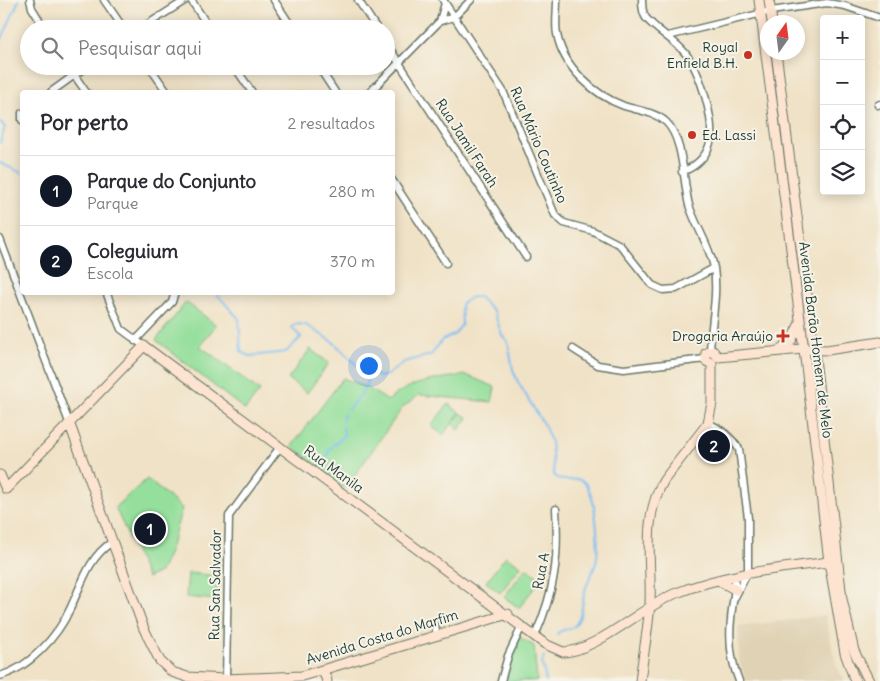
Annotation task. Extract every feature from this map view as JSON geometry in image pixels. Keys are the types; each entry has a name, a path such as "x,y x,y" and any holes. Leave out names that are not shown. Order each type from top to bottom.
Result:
{"street":[{"path":"30,0 32,8 39,20"},
{"path":"104,0 118,20"},
{"path":"154,20 186,0"},
{"path":"191,0 204,20"},
{"path":"274,0 287,20"},
{"path":"358,0 371,20"},
{"path":"395,66 440,21 454,17 472,0"},
{"path":"556,0 556,34 566,58 583,79 604,98 648,113 666,122 678,143 690,206 710,252 714,268 716,297 711,321 710,351 706,353 712,403 708,424 703,433 674,466 659,489 649,528 649,607 640,681"},
{"path":"642,0 645,17 687,55 698,75 711,125 710,145 692,168 682,172"},
{"name":"Avenida Barão Homem de Melo","path":"759,0 803,349 811,366"},
{"path":"769,0 771,15"},
{"path":"440,21 445,1"},
{"name":"Rua Mário Coutinho","path":"445,1 503,91 555,215 564,223 594,231 620,245 652,285 663,290 676,289 714,268"},
{"path":"668,36 771,11 827,3 845,6 880,18"},
{"name":"Rua Jamil Farah","path":"395,56 526,257"},
{"name":"Avenida Barão Homem de Melo","path":"777,60 814,349 811,366 833,562 845,653 855,681"},
{"path":"155,75 166,90"},
{"path":"240,75 251,90"},
{"path":"324,75 335,90"},
{"path":"372,90 386,75"},
{"path":"54,90 74,76 84,90"},
{"path":"395,185 446,263"},
{"path":"0,239 20,292"},
{"path":"21,295 70,425"},
{"path":"3,492 70,425 144,346 124,333 117,323 107,295"},
{"path":"135,341 172,302 174,295"},
{"path":"773,352 791,341 800,323"},
{"path":"718,357 803,349 827,350 880,342"},
{"name":"Rua Manila","path":"144,346 553,648 569,654 600,638 649,607"},
{"path":"573,349 598,366 624,369 708,362 716,363 718,357"},
{"path":"788,351 811,366 827,350"},
{"path":"710,351 715,352 718,357"},
{"path":"708,424 719,428 739,449 748,518 748,572 736,593"},
{"name":"Avenida Costa do Marfim","path":"70,425 144,629 160,661 172,672 188,677 226,679 302,676 508,614"},
{"name":"Rua San Salvador","path":"226,679 229,516 280,448"},
{"path":"0,475 3,492"},
{"name":"Rua A","path":"535,636 557,568 556,510"},
{"path":"0,676 20,667 55,633 71,609 92,561 101,549 112,542"},
{"path":"649,607 673,595 748,572 833,562"},
{"name":"Avenida Barão Homem de Melo","path":"833,562 854,650 869,681"},
{"path":"735,576 736,593 730,624 734,669 739,681"},
{"path":"718,580 736,593"},
{"path":"650,581 658,592 673,595"},
{"path":"434,622 437,634"},
{"path":"501,681 508,656 522,626"},
{"path":"323,670 327,681"}],"shaded area":[{"path":"825,615 836,665 845,681 746,681 739,660 738,627"}],"green space":[{"path":"186,302 216,325 200,346 260,391 245,410 156,340"},
{"path":"310,349 329,363 307,393 288,379"},
{"path":"466,375 495,387 492,402 419,395 403,407 345,489 292,446 343,378 368,388 388,401 396,394 414,385"},
{"path":"448,404 460,413 443,435 431,426"},
{"path":"461,413 468,418 459,430 452,424"},
{"path":"147,479 182,508 170,550 160,572 147,578 115,507"},
{"path":"506,556 521,566 500,593 486,582"},
{"path":"526,568 541,579 519,608 504,597"},
{"path":"188,573 218,576 216,600 186,597"},
{"path":"517,636 534,646 537,681 503,681"}],"waterway":[{"path":"0,43 19,0"},
{"path":"0,122 5,127 0,143"},
{"path":"0,163 20,172"},
{"path":"218,295 239,319 241,352 250,356 286,352 301,337 292,328 296,324 306,325 333,342 358,366 380,377 387,375 404,362 431,355 442,340 455,334 462,324 461,304 472,297 479,297 494,312 502,335 508,342 513,370 518,382 545,427 551,442 554,475 562,480 582,481 589,489 592,499 597,533 595,566 586,587 578,621 574,626 557,634"},
{"path":"348,409 365,388 368,371"},
{"path":"342,421 344,414"},
{"path":"326,460 329,450 344,435 343,427"},
{"path":"544,656 542,663 546,681"}],"place":[{"name":"Royal Enfield B.H.","path":"748,55"},
{"name":"Ed. Lassi","path":"692,135"},
{"name":"Drogaria Araújo","path":"783,336"},
{"name":"Coleguium","path":"714,446"},
{"name":"Parque do Conjunto","path":"150,529"}]}
